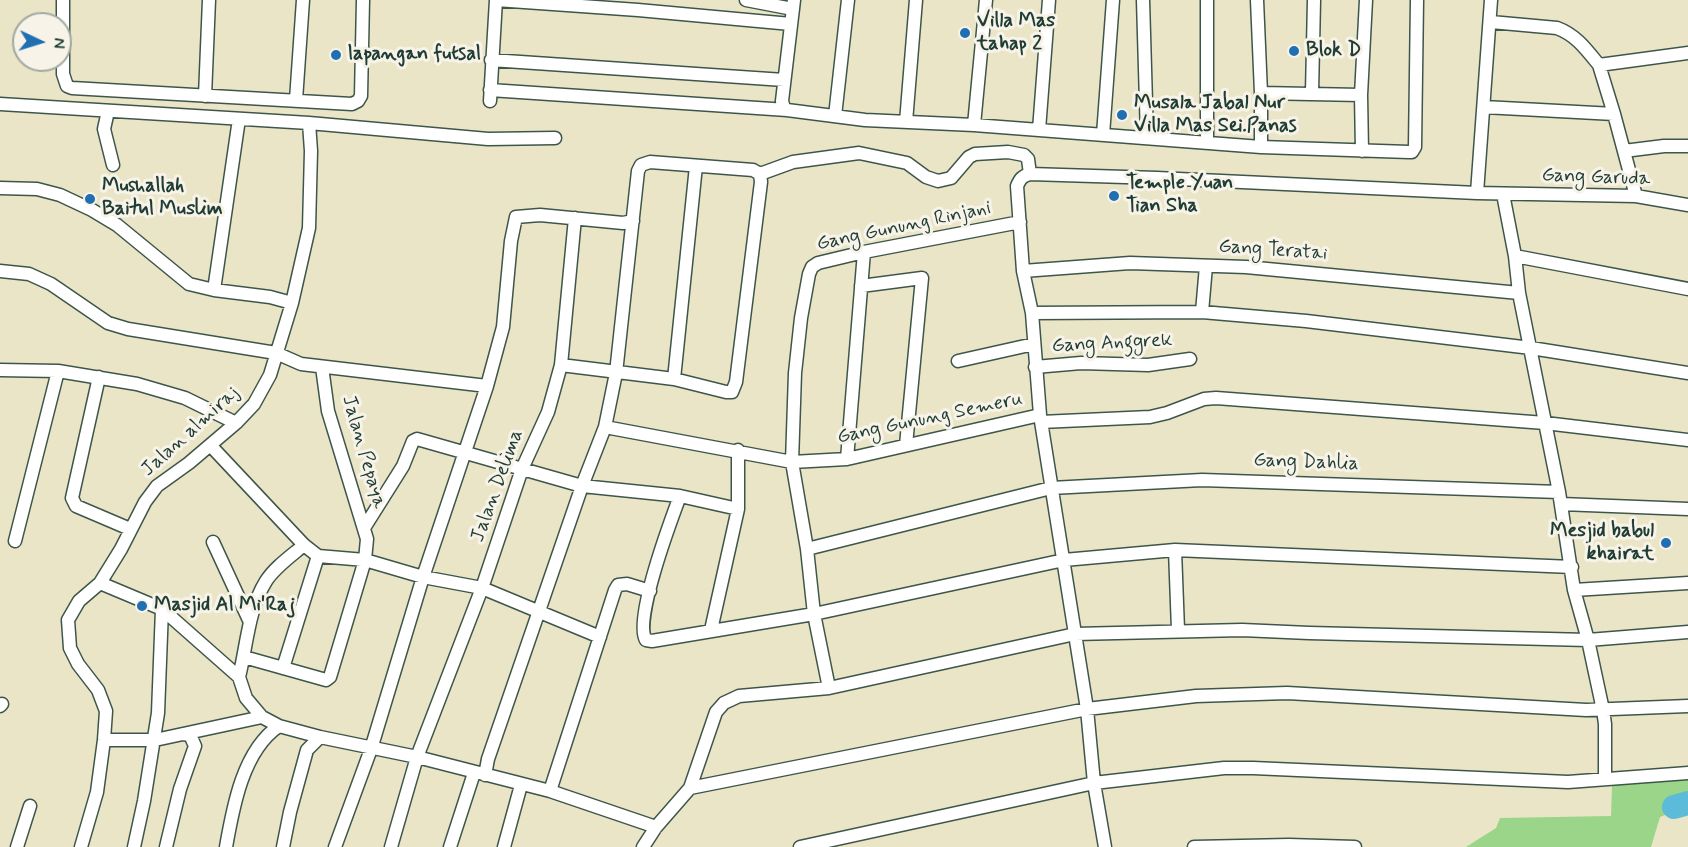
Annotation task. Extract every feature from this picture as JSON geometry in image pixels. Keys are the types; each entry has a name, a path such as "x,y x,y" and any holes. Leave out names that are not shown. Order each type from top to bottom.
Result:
{"street":[{"path":"63,0 63,74 67,86 72,88 352,104 358,101 361,89 363,0"},
{"path":"205,96 209,0"},
{"path":"297,100 303,0"},
{"path":"791,24 496,0 490,96 787,110 906,122 1147,137 1261,147 1409,152 1414,150 1417,0"},
{"path":"746,0 793,5 782,101 787,110"},
{"path":"835,116 848,0"},
{"path":"906,122 916,0"},
{"path":"974,125 986,0"},
{"path":"1039,130 1049,0"},
{"path":"1103,135 1113,0"},
{"path":"1143,0 1147,137"},
{"path":"1207,0 1207,142"},
{"path":"1257,0 1261,147"},
{"path":"1312,93 1314,0"},
{"path":"1362,151 1361,94 1366,0"},
{"path":"1478,194 1491,0"},
{"path":"1491,22 1557,28 1565,31 1581,43 1599,64 1636,196"},
{"path":"1599,64 1688,53"},
{"path":"491,60 784,80"},
{"path":"1261,93 1361,94"},
{"path":"0,104 309,123 488,139 555,138"},
{"path":"1484,107 1614,114"},
{"path":"108,111 104,129 113,165"},
{"path":"214,290 239,119"},
{"name":"Jalan almiraj","path":"81,847 97,792 106,711 98,690 78,664 70,648 68,620 75,607 88,592 100,583 121,549 145,502 157,486 211,446 236,423 254,404 270,375 292,303 309,228 311,162 309,123"},
{"path":"1624,151 1664,146 1688,146"},
{"path":"450,847 488,759 582,486 605,427 616,373 638,171 641,165 650,162 753,170 760,174 794,162 859,153 907,163 926,177 938,181 951,178 969,157 981,153 1008,152 1024,155 1028,159 1030,174 1023,176 1017,186 1023,271 1032,313 1041,418 1087,709 1094,783 1105,847"},
{"path":"674,380 696,166"},
{"path":"561,365 674,380 732,392 736,382 761,182 760,174"},
{"name":"Gang Garuda","path":"1030,174 1478,194 1636,196 1688,205"},
{"path":"0,188 37,189 60,195 92,210 117,225 189,284 214,290 270,297 292,303"},
{"path":"1503,194 1515,256 1519,293 1560,498 1574,590 1588,640 1603,710 1605,779"},
{"path":"335,847 371,749 423,577 487,386 503,327 511,241 516,217 540,215 623,223 633,221"},
{"name":"Jalan Delima","path":"390,847 417,757 482,588 522,469 548,412 561,365 575,218"},
{"name":"Gang Gunung Rinjani","path":"829,688 814,614 807,549 792,462 796,362 809,274 812,267 818,263 1020,222"},
{"path":"847,459 864,252"},
{"path":"1515,256 1688,289"},
{"name":"Gang Teratai","path":"1023,271 1130,263 1246,267 1519,293"},
{"path":"1202,312 1206,266"},
{"path":"0,271 29,274 51,284 108,323 128,329 276,353 301,364 487,386"},
{"path":"861,286 922,278 906,445"},
{"path":"1032,313 1202,312 1306,321 1531,348 1688,374"},
{"path":"958,361 1034,344"},
{"name":"Gang Anggrek","path":"1035,367 1081,363 1148,365 1190,358"},
{"name":"Jalan Pepaya","path":"283,668 326,680 330,677 365,560 367,539 328,411 322,367"},
{"path":"0,369 58,371 137,384 184,398 236,423"},
{"path":"15,541 58,371"},
{"path":"99,377 72,498 76,506 130,529"},
{"name":"Gang Gunung Semeru","path":"605,427 738,450 792,462 847,459 1041,418 1150,417 1204,399 1216,398 1545,423 1688,440"},
{"path":"364,528 403,466 413,441 421,440 582,486 680,496 738,509"},
{"path":"211,446 304,545 318,556 365,560 423,577 482,588 600,637"},
{"path":"711,630 738,509 738,450"},
{"name":"Gang Dahlia","path":"807,549 1051,488 1202,480 1560,498 1688,509"},
{"path":"680,496 657,561 642,627 646,640 652,641 814,614 1064,560 1175,550 1572,567"},
{"path":"213,542 249,621"},
{"path":"239,677 249,621 265,582 304,545"},
{"path":"1175,550 1178,630"},
{"path":"244,657 283,668 318,556"},
{"path":"100,583 162,609 239,677 246,698 262,717 279,726 371,749 417,757 550,791 656,827"},
{"path":"1574,590 1688,583"},
{"path":"550,791 615,590 618,585 627,584 650,591"},
{"path":"134,847 158,713 162,609"},
{"path":"643,847 656,827 690,788 716,712 724,703 739,696 829,688 1075,634 1242,630 1588,640 1688,632"},
{"path":"690,788 1087,709 1196,696 1287,693 1603,710 1688,706"},
{"path":"104,740 154,740 262,717"},
{"path":"226,847 235,801 244,775 269,732 279,726"},
{"path":"166,847 180,789 195,746 190,735 182,734"},
{"path":"283,847 307,750 320,737"},
{"path":"800,847 1094,783 1224,768 1559,781 1688,774"},
{"path":"504,847 521,785"},
{"path":"18,847 30,806"},
{"path":"1194,847 1289,844 1355,847"}],"green space":[{"path":"1688,776 1688,806 1660,817 1651,847 1466,847 1496,828 1500,818 1611,816 1612,786 1624,782"}],"waterway":[{"path":"1674,807 1688,803"}],"place":[{"name":"Villa Mas tahap 2","path":"965,33"},
{"name":"Blok D","path":"1294,51"},
{"name":"lapangan futsal","path":"336,55"},
{"name":"Musala Jabal Nur Villa Mas Sei.Panas","path":"1122,115"},
{"name":"Temple Yuan Tian Sha","path":"1114,196"},
{"name":"Mushallah Baitul Muslim","path":"90,199"},
{"name":"Mesjid babul khairat","path":"1666,543"},
{"name":"Masjid Al Mi'Raj","path":"142,606"}]}
